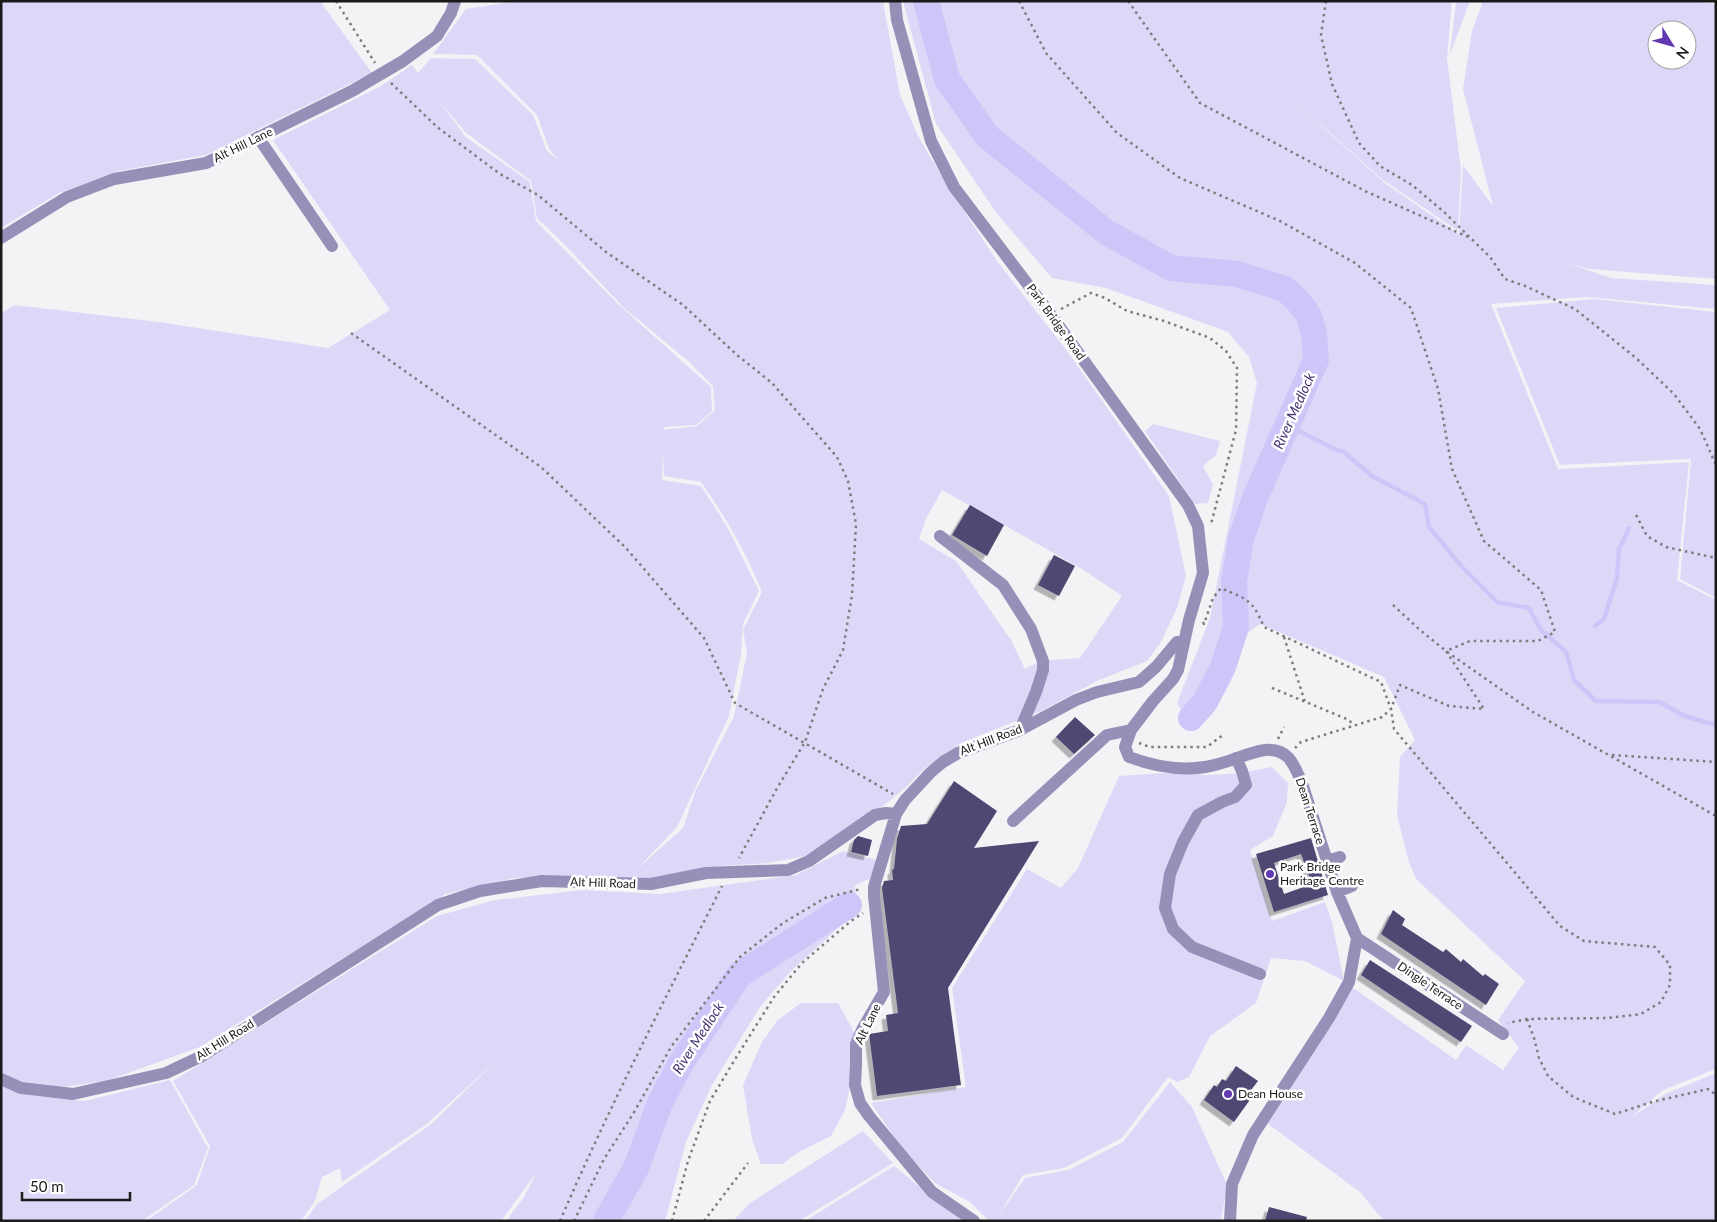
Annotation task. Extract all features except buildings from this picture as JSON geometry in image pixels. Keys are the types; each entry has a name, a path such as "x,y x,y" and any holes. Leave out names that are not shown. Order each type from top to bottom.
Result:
{"street":[{"name":"Alt Hill Lane","path":"1,238 67,197 114,179 206,163 352,91 382,74 437,36 455,1"},
{"name":"Park Bridge Road","path":"895,1 897,20 931,141 950,179 1052,315 1188,505 1198,526 1202,573 1184,640"},
{"path":"258,137 332,246"},
{"path":"940,536 1003,585 1031,629 1043,661 1043,670 1020,730"},
{"path":"1184,640 1178,670 1173,679 1153,700 1131,730 1125,747 1129,757 1150,765 1206,767 1257,751 1273,749 1288,756"},
{"name":"Alt Hill Road","path":"1,1079 21,1088 73,1094 166,1073 202,1056 438,905 480,892 542,881 651,884 706,873 788,870 808,861 875,815 896,814 905,800 931,772 958,752 1020,730 1076,700 1097,692 1139,682 1156,667 1177,642 1184,640"},
{"path":"1013,821 1107,735 1131,730"},
{"name":"Dean Terrace","path":"1288,756 1302,784 1337,892 1357,938"},
{"path":"1236,758 1246,785 1235,797 1198,815 1182,842 1170,874 1165,908 1174,930 1192,947 1260,974"},
{"name":"Alt Lane","path":"896,814 874,887 874,905 884,992 856,1044 855,1085 860,1103 869,1116 932,1192 974,1221"},
{"path":"1327,861 1340,857"},
{"path":"1337,892 1352,886"},
{"path":"1230,1221 1232,1184 1253,1135 1329,1018 1349,982 1357,938"},
{"name":"Dingle Terrace","path":"1357,938 1503,1034"}],"path":[{"path":"336,1 382,74 437,127 500,174 538,195 606,252 683,306 737,355 772,383 837,457 848,481 856,524 852,596 843,650 823,689 804,742 731,871 646,1035 581,1172 560,1221"},
{"path":"1019,1 1046,54 1118,133 1180,178 1280,221 1355,263 1411,308 1438,389 1452,468 1484,541 1541,590 1555,632 1538,641 1470,641 1446,651"},
{"path":"1128,1 1200,103 1365,191 1472,239"},
{"path":"1326,1 1321,35 1327,64 1332,84 1359,143 1380,166 1412,185 1472,239 1490,257 1505,279 1575,308 1636,358 1674,394 1700,429 1716,466"},
{"path":"1052,315 1091,292 1127,311 1164,321 1210,338 1226,351 1236,368 1236,430 1211,524"},
{"path":"351,333 541,467 625,547 704,638 735,703 883,789"},
{"path":"1636,515 1647,536 1666,547 1716,558"},
{"path":"1221,588 1250,601 1264,627 1381,682 1394,729 1560,926 1584,941 1656,947 1670,965 1670,985 1661,1002 1641,1014 1608,1018 1527,1019 1539,1058 1548,1076 1574,1097 1614,1114 1652,1102 1708,1089 1716,1094"},
{"path":"1393,605 1446,651 1533,712 1716,816"},
{"path":"1284,636 1305,702"},
{"path":"1288,756 1301,742 1382,716 1390,709 1400,684 1449,706 1484,709 1446,651"},
{"path":"1272,688 1349,720 1354,726"},
{"path":"1131,730 1136,742 1150,747 1207,747 1224,734"},
{"path":"1610,755 1716,762"},
{"path":"574,1221 604,1159 633,1114 671,1047 740,957 783,923 825,898 874,887"},
{"path":"672,1221 688,1161 710,1101 769,1006 802,963 850,921 874,905"},
{"path":"704,1221 748,1163"}],"shaded area":[{"path":"1,1 320,1 372,73 206,155 119,171 59,193 1,228"},
{"path":"519,1 883,1 900,95 919,138 997,261 1070,355 1169,496 1186,576 1177,608 1161,642 1147,661 1099,680 1041,711 961,743 925,768 883,806 805,856 768,863 721,866 654,879 514,878 446,894 200,1047 106,1081 63,1087 18,1082 1,1074 1,313 15,305 159,322 328,348 390,310 273,140 381,86 412,65 418,73 431,58 475,59 533,115 547,151 559,160 549,149 537,115 477,55 433,54 466,9","holes":["438,100 466,133 531,181 537,218 624,308 688,361 713,386 715,410 697,426 663,430 664,427 696,425 712,411 711,387 618,304 536,221 530,182 466,137","663,453 664,476 701,482 735,536 762,592 743,630 747,653 734,716 695,792 683,828 636,870 677,827 729,716 741,654 743,624 759,591 728,528 701,486 662,480","942,490 1082,569 1122,596 1080,658 1040,661 1025,669 1011,640 956,561 919,539 926,519"]},
{"path":"903,1 1452,1 1447,58 1461,169 1458,231 1383,180 1274,83 1386,184 1459,234 1463,165 1493,206 1463,89 1472,31 1483,1 1692,1 1716,4 1716,279 1589,269 1567,263 1611,278 1716,285 1716,309 1587,297 1491,304 1558,469 1689,462 1677,580 1716,600 1716,1069 1663,1090 1629,1119 1665,1094 1716,1073 1716,1221 1383,1220 1360,1192 1267,1123 1352,987 1456,1060 1466,1045 1503,1070 1519,1048 1498,1020 1525,981 1416,879 1409,862 1397,816 1400,757 1415,740 1384,677 1260,624 1225,650 1192,728 1177,703 1210,618 1257,383 1249,357 1228,332 1106,288 1052,278 998,215 936,124"},
{"path":"1456,1 1470,1 1450,54"},
{"path":"1594,299 1716,312 1716,598 1680,579 1691,459 1560,465 1496,308"},
{"path":"1153,424 1220,441 1216,455 1204,465 1204,469 1213,484 1208,503 1195,504 1145,431"},
{"path":"1272,767 1288,783 1287,802 1273,836 1250,850 1272,921 1325,902 1332,922 1344,981 1305,961 1271,958 1256,1003 1210,1036 1189,1077 1177,1082 1168,1077 1122,1138 1064,1168 1023,1175 999,1215 1025,1178 1068,1170 1123,1142 1170,1082 1192,1107 1227,1185 1221,1221 989,1221 970,1202 935,1183 903,1150 871,1103 966,1087 952,988 1027,869 1061,888 1078,868 1119,776 1162,773 1211,775 1242,773"},
{"path":"843,851 876,860 871,878 854,886 860,908 791,971 760,1007 712,1085 686,1142 665,1221 506,1221 524,1197 536,1173 501,1221 305,1221 317,1204 430,1125 498,1059 428,1123 342,1182 340,1168 322,1177 315,1201 301,1221 146,1221 197,1185 210,1146 173,1081 437,916 495,900 583,890 660,894 796,875"},
{"path":"801,1003 838,1003 854,1032 851,1082 845,1110 831,1136 799,1152 782,1164 761,1164 752,1139 743,1085 762,1042 778,1020"},
{"path":"170,1080 208,1148 194,1185 142,1221 1,1221 1,1084 27,1095 85,1101"},
{"path":"863,1131 893,1163 799,1221 733,1221 750,1203"},
{"path":"894,1166 962,1221 805,1221"}],"waterway":[{"name":"River Medlock","path":"926,1 947,79 987,136 1106,232 1171,268 1237,274 1285,289 1298,301 1309,316 1314,333 1316,360 1255,498 1241,539 1234,582 1236,627 1223,667 1205,702 1191,718"},
{"path":"1287,425 1344,452 1372,476 1425,504 1429,527 1462,567 1497,602 1529,608 1540,629 1566,652 1574,680 1596,701 1659,702 1685,716 1716,725"},
{"path":"1595,626 1604,619 1617,578 1619,549 1629,528"},
{"name":"River Medlock","path":"606,1221 636,1168 660,1103 681,1063 739,975 849,905"}],"place":[{"name":"Park Bridge Heritage Centre","path":"1270,874"},
{"name":"Dean House","path":"1228,1094"}]}
